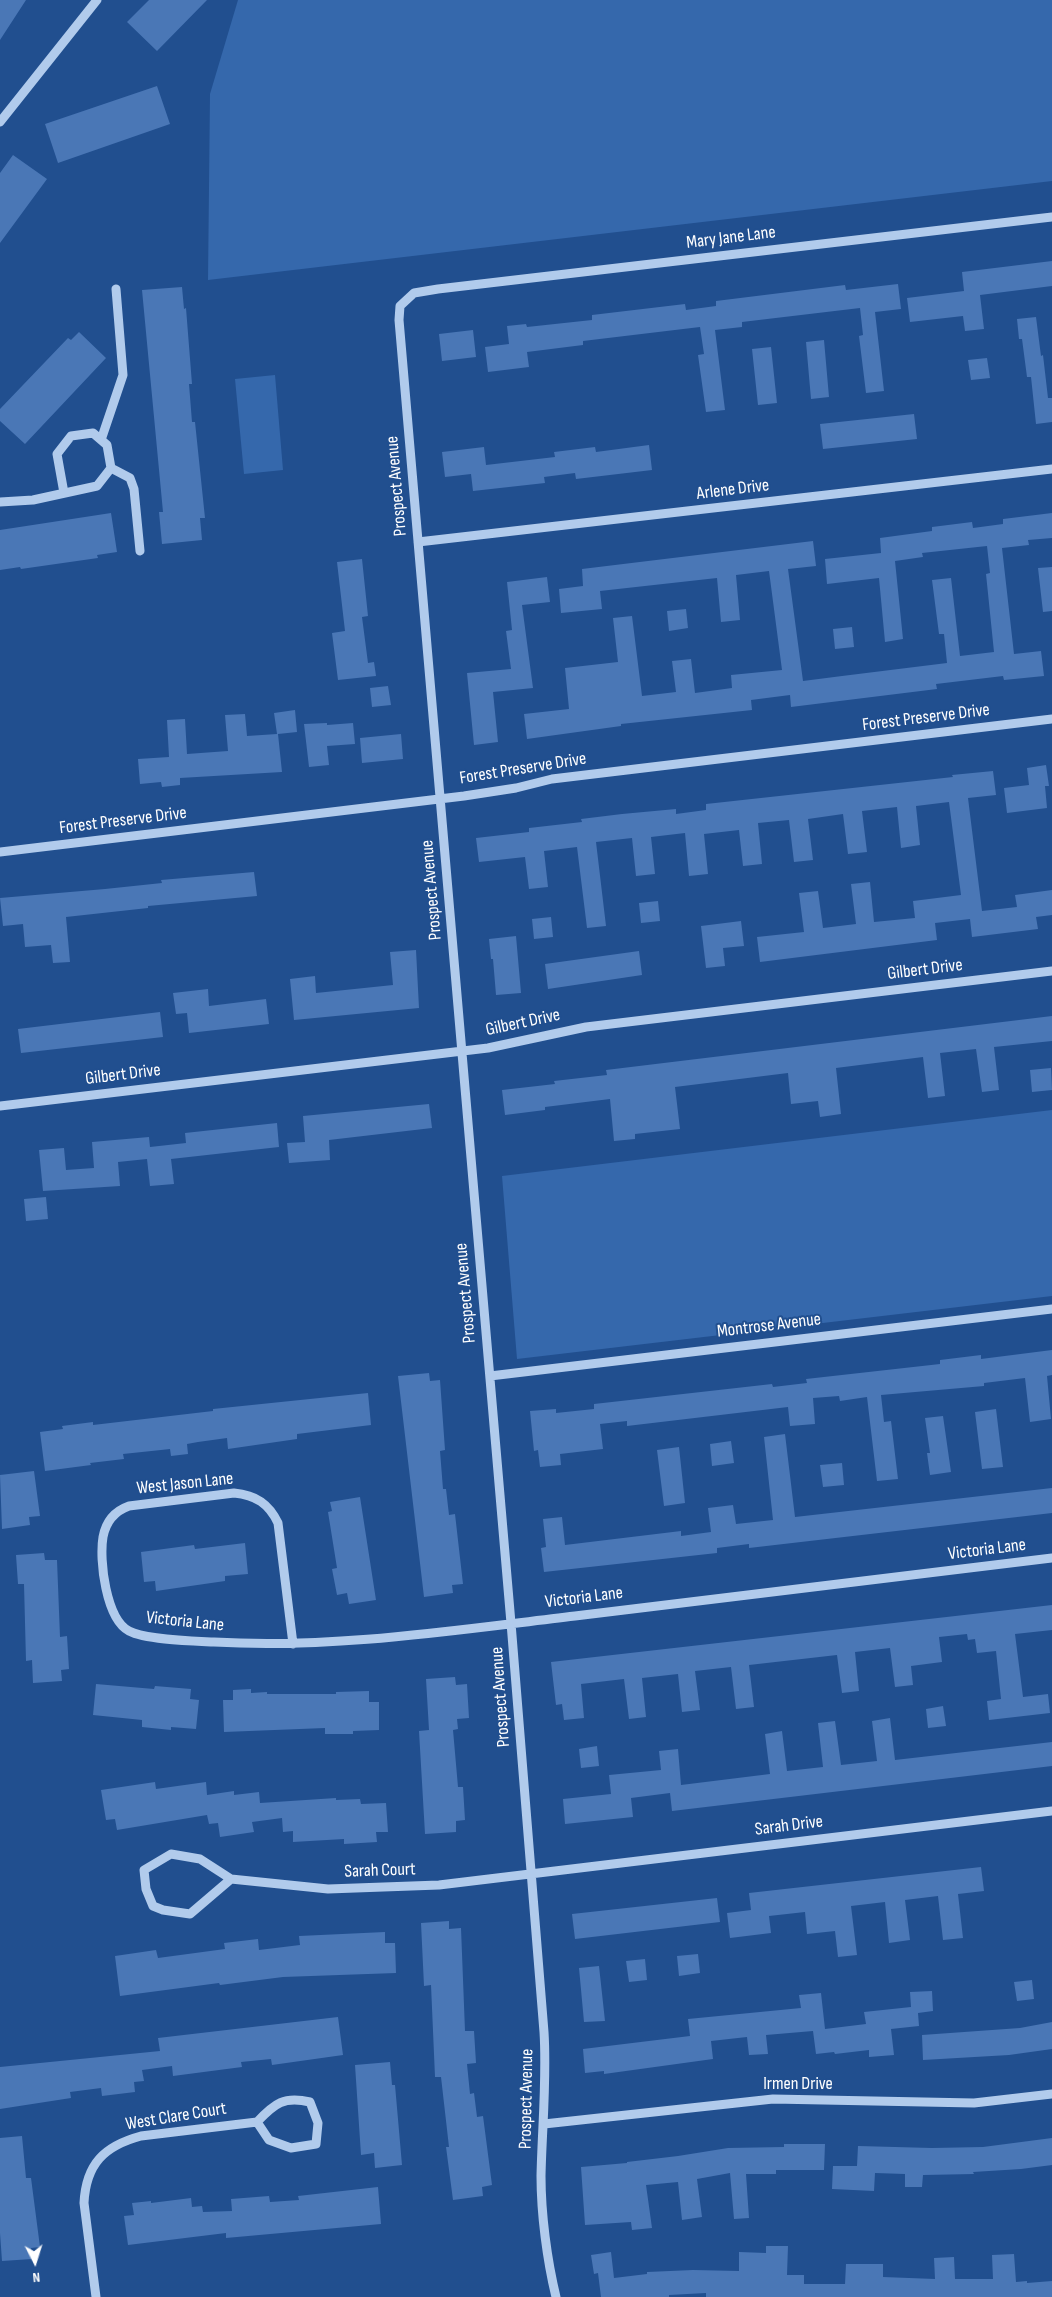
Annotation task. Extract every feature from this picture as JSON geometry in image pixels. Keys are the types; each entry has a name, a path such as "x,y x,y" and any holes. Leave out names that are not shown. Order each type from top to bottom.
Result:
{"street":[{"path":"0,122 96,0"},
{"name":"Mary Jane Lane","path":"414,293 1052,217"},
{"path":"102,440 123,375 116,289"},
{"name":"Prospect Avenue","path":"414,293 400,306 399,320 545,2040 541,2178 545,2226 556,2297"},
{"path":"0,502 33,500 97,486 111,468 107,445 93,433 72,436 57,454 64,493"},
{"path":"111,468 130,478 134,489 140,551"},
{"name":"Arlene Drive","path":"418,542 1052,469"},
{"name":"Forest Preserve Drive","path":"0,852 516,788 552,779 1052,719"},
{"name":"Gilbert Drive","path":"0,1106 488,1048 586,1027 1052,971"},
{"name":"Montrose Avenue","path":"490,1376 1052,1309"},
{"name":"West Jason Lane","path":"122,1626 111,1610 102,1550 103,1535 112,1516 119,1510 129,1506 234,1493 247,1494 272,1510 278,1523 293,1644"},
{"name":"Victoria Lane","path":"122,1626 140,1635 175,1639 253,1644 329,1643 511,1624 1052,1558"},
{"name":"Sarah Drive","path":"531,1875 1052,1811"},
{"name":"Sarah Court","path":"231,1879 190,1914 162,1910 154,1906 146,1889 144,1870 170,1854 200,1859 231,1879 328,1889 439,1885 531,1875"},
{"name":"Irmen Drive","path":"544,2124 773,2099 974,2103 1052,2094"},
{"path":"292,2098 310,2102 318,2123 316,2144 291,2148 269,2140 257,2122 271,2107 292,2098"},
{"name":"West Clare Court","path":"96,2297 84,2203 89,2174 106,2152 123,2141 141,2136 257,2122"}],"shaded area":[{"path":"238,0 1052,0 1052,181 208,280 210,94"},
{"path":"275,375 283,470 244,474 235,379"},
{"path":"1052,1110 1052,1296 517,1359 502,1176"}],"building":[{"path":"0,0 26,0 0,40"},
{"path":"149,0 207,0 157,51 127,22"},
{"path":"157,86 170,124 58,163 45,124"},
{"path":"13,155 47,179 0,243 0,173"},
{"path":"1052,261 1052,286 980,295 984,329 965,331 963,316 910,322 907,298 964,291 962,272"},
{"path":"898,284 901,309 875,312 884,391 866,393 859,336 863,335 860,308 742,322 742,327 715,330 725,410 706,412 698,355 704,354 700,327 583,341 583,345 527,352 529,367 488,372 485,347 509,344 507,326 526,324 527,327 592,320 592,315 685,304 686,310 716,306 716,301 845,285 846,290"},
{"path":"182,287 184,309 186,308 192,384 189,384 192,422 195,422 205,518 200,518 202,540 162,544 159,512 163,512 142,290"},
{"path":"1036,317 1048,398 1052,398 1052,422 1036,424 1031,377 1027,377 1022,339 1019,339 1017,319"},
{"path":"473,330 476,357 442,361 439,334"},
{"path":"79,332 106,358 25,444 0,421 0,409 68,338 71,340"},
{"path":"824,340 829,397 811,399 806,342"},
{"path":"771,347 777,403 758,405 752,349"},
{"path":"987,358 990,378 971,380 968,360"},
{"path":"914,414 917,439 823,449 820,424"},
{"path":"649,445 652,470 576,479 575,473 544,477 545,483 473,491 471,474 445,477 442,452 484,447 486,465 555,457 554,452 595,447 596,452"},
{"path":"111,513 117,552 97,555 98,558 21,569 20,567 0,570 0,530"},
{"path":"1052,513 1052,538 1028,540 1029,545 1002,548 1014,654 1041,651 1044,676 1004,680 1003,676 936,684 937,689 791,707 790,695 751,700 752,710 621,724 621,726 527,739 524,714 569,709 565,668 618,662 613,618 632,616 642,696 676,692 672,661 691,659 695,693 732,688 731,675 782,670 769,571 736,575 740,620 721,622 717,578 600,591 602,609 561,613 559,589 583,586 582,569 813,541 816,566 788,569 803,681 947,663 944,634 939,634 932,580 951,578 960,656 994,652 986,574 990,573 987,546 922,553 923,557 895,561 903,639 885,642 879,578 827,584 825,559 881,553 880,538 932,531 932,527 972,522 973,528 1003,524 1003,519"},
{"path":"362,559 368,616 362,617 368,663 374,662 376,676 338,680 332,633 345,631 337,562"},
{"path":"1052,567 1052,611 1043,612 1038,568"},
{"path":"547,577 550,602 522,605 533,688 493,692 498,742 474,745 467,673 511,669 506,631 512,630 507,582"},
{"path":"686,609 688,628 669,631 667,611"},
{"path":"852,627 854,647 835,649 833,629"},
{"path":"388,686 391,705 372,707 370,688"},
{"path":"295,710 297,732 278,734 282,772 180,778 180,785 162,787 161,782 140,784 138,759 169,757 167,720 185,719 187,754 228,751 225,715 245,714 247,736 277,734 274,713"},
{"path":"327,723 327,725 353,723 355,744 327,746 329,765 309,767 304,724"},
{"path":"401,734 403,759 362,763 360,738"},
{"path":"1046,765 1049,786 1045,786 1047,808 1007,813 1004,788 1029,785 1027,768"},
{"path":"993,771 996,795 968,798 982,911 1017,907 1015,895 1052,890 1052,915 1036,917 1038,929 972,937 970,919 935,923 937,940 760,962 757,937 804,932 799,893 818,891 823,928 856,924 851,884 870,882 874,922 915,918 913,901 961,895 949,802 916,806 920,845 901,848 897,807 862,811 867,852 848,854 843,814 808,819 813,860 794,862 789,820 758,823 762,864 743,866 739,830 704,834 708,874 689,876 685,833 651,837 655,874 636,876 632,838 596,842 606,926 587,928 577,847 544,851 548,887 529,889 525,857 479,862 476,838 529,832 529,828 582,822 581,819 622,814 676,809 676,814 706,810 706,804"},
{"path":"254,872 257,896 148,906 148,908 66,917 70,962 53,963 51,945 25,947 23,924 3,926 0,898 105,889 162,883 161,880"},
{"path":"658,901 660,921 641,923 639,903"},
{"path":"551,917 553,937 534,939 532,919"},
{"path":"741,921 744,946 723,948 725,966 706,968 701,926"},
{"path":"516,936 521,993 496,995 489,939"},
{"path":"416,950 419,1008 294,1020 290,979 315,976 316,993 393,985 390,952"},
{"path":"639,951 642,975 548,989 545,964"},
{"path":"208,989 209,1006 266,999 269,1024 189,1033 187,1013 176,1014 173,993"},
{"path":"160,1012 163,1037 21,1053 18,1029"},
{"path":"1052,1016 1052,1041 994,1047 999,1090 982,1092 976,1049 940,1053 945,1096 928,1098 923,1057 836,1068 841,1114 820,1117 818,1101 791,1104 788,1073 675,1087 680,1129 635,1134 635,1139 614,1141 610,1099 545,1107 545,1110 505,1115 502,1090 555,1084 554,1081 607,1075 606,1070"},
{"path":"1051,1068 1052,1090 1032,1092 1030,1070"},
{"path":"429,1104 432,1128 329,1140 330,1160 289,1163 287,1143 305,1142 303,1116"},
{"path":"277,1123 279,1147 171,1159 174,1184 150,1186 147,1159 118,1162 120,1186 43,1191 39,1150 64,1148 66,1170 94,1168 92,1142 149,1137 150,1147 186,1143 185,1133"},
{"path":"46,1197 48,1219 26,1221 24,1199"},
{"path":"1052,1350 1052,1375 1047,1376 1051,1419 1030,1422 1025,1378 984,1383 984,1386 881,1395 884,1422 891,1421 898,1479 877,1481 867,1397 840,1401 839,1396 813,1398 815,1424 790,1426 788,1407 627,1426 627,1421 600,1424 603,1449 560,1454 561,1465 540,1467 538,1450 534,1451 530,1411 556,1409 556,1413 594,1409 594,1404 772,1384 773,1387 807,1383 806,1379 940,1364 940,1360 981,1355 981,1359"},
{"path":"429,1373 430,1381 440,1380 445,1450 440,1451 443,1489 446,1489 449,1515 455,1514 463,1584 452,1585 453,1593 424,1597 398,1376"},
{"path":"368,1393 371,1425 297,1434 297,1439 228,1449 227,1438 198,1442 187,1444 188,1454 171,1456 170,1449 123,1454 124,1459 45,1471 40,1432 63,1429 62,1426 93,1422 93,1425 213,1411 213,1409"},
{"path":"996,1409 1003,1467 982,1469 975,1412"},
{"path":"943,1416 951,1472 930,1475 927,1453 930,1453 925,1418"},
{"path":"785,1434 795,1517 1052,1488 1052,1513 749,1548 749,1544 717,1548 717,1553 544,1572 541,1548 546,1547 543,1519 562,1517 565,1545 681,1531 681,1536 711,1532 708,1508 733,1505 736,1524 773,1520 764,1437"},
{"path":"731,1441 734,1463 712,1466 710,1444"},
{"path":"679,1447 685,1503 664,1506 657,1450"},
{"path":"842,1463 844,1485 823,1487 820,1465"},
{"path":"34,1471 40,1516 29,1517 30,1525 2,1529 0,1475"},
{"path":"360,1497 376,1600 349,1604 347,1593 337,1595 332,1569 337,1568 328,1512 332,1511 330,1502"},
{"path":"245,1543 248,1574 225,1576 225,1581 156,1591 155,1581 144,1582 141,1552 194,1545 195,1549"},
{"path":"44,1553 45,1560 57,1560 60,1637 67,1636 69,1669 61,1670 62,1681 33,1683 32,1660 26,1661 24,1584 18,1584 16,1555"},
{"path":"1052,1605 1052,1630 1015,1634 1023,1697 1048,1694 1050,1713 989,1720 987,1701 1001,1699 996,1651 977,1653 975,1639 968,1640 967,1634 939,1637 942,1662 911,1666 913,1685 895,1687 890,1648 855,1652 859,1691 842,1693 837,1655 749,1665 754,1707 736,1709 731,1667 695,1671 700,1710 682,1712 678,1674 642,1678 646,1717 629,1719 624,1679 581,1684 584,1718 564,1720 562,1704 556,1705 551,1662"},
{"path":"455,1677 456,1685 467,1684 469,1718 457,1719 458,1729 453,1730 458,1787 463,1787 465,1820 456,1821 456,1832 425,1834 419,1731 429,1730 426,1679"},
{"path":"96,1684 154,1689 155,1686 191,1689 190,1699 199,1700 196,1729 171,1727 171,1730 142,1727 142,1720 93,1715"},
{"path":"251,1689 251,1693 267,1692 267,1694 336,1694 336,1692 369,1691 369,1702 379,1702 379,1730 353,1731 353,1734 325,1734 325,1728 224,1732 223,1700 233,1700 233,1690"},
{"path":"943,1706 946,1726 928,1728 926,1709"},
{"path":"890,1718 895,1760 1052,1742 1052,1766 672,1811 670,1793 631,1798 633,1817 565,1824 563,1799 611,1794 609,1775 661,1770 659,1751 678,1749 681,1785 770,1774 765,1734 782,1731 787,1771 823,1767 818,1723 835,1721 841,1765 877,1761 872,1721"},
{"path":"597,1746 599,1766 581,1768 579,1749"},
{"path":"155,1782 156,1789 206,1782 207,1795 234,1791 234,1795 259,1792 260,1803 336,1798 336,1800 360,1799 361,1804 386,1803 388,1832 376,1832 377,1842 344,1844 344,1839 293,1842 293,1831 283,1832 282,1818 252,1822 254,1832 220,1837 218,1823 209,1824 207,1815 117,1830 115,1819 106,1820 101,1790"},
{"path":"981,1867 984,1891 958,1894 963,1938 943,1940 938,1896 905,1900 910,1940 889,1943 885,1902 851,1906 857,1955 838,1957 835,1931 807,1934 805,1912 769,1916 771,1933 730,1938 727,1913 751,1910 749,1893"},
{"path":"717,1898 720,1922 575,1939 572,1914"},
{"path":"449,1921 449,1929 461,1928 465,2031 474,2031 476,2063 467,2064 470,2094 474,2093 477,2117 483,2116 492,2185 482,2187 483,2196 453,2200 446,2147 449,2147 441,2077 435,2077 431,1985 424,1986 421,1923"},
{"path":"385,1932 385,1943 395,1943 396,1973 283,1977 120,1996 115,1956 156,1950 158,1958 225,1949 224,1943 258,1939 259,1950 300,1945 299,1936"},
{"path":"698,1954 700,1973 679,1976 677,1956"},
{"path":"645,1959 647,1980 629,1982 626,1961"},
{"path":"599,1966 605,2021 584,2022 579,1968"},
{"path":"1032,1980 1034,1999 1017,2001 1014,1982"},
{"path":"932,1991 933,2011 918,2013 919,2026 891,2029 894,2055 869,2057 869,2050 816,2054 813,2031 766,2035 768,2054 749,2055 747,2037 711,2041 713,2059 604,2074 604,2071 585,2073 583,2049 690,2036 688,2019 801,2008 799,1995 821,1993 825,2029 866,2024 864,2012 911,2007 910,1992"},
{"path":"338,2017 343,2055 272,2065 271,2059 241,2062 242,2067 173,2076 172,2066 142,2070 144,2081 134,2082 135,2092 102,2096 101,2088 70,2092 71,2098 0,2109 0,2067 160,2051 158,2038"},
{"path":"1052,2022 1052,2049 1009,2055 923,2060 922,2035 1020,2028"},
{"path":"390,2062 392,2085 395,2085 402,2165 375,2168 374,2153 361,2155 355,2065"},
{"path":"22,2136 26,2178 31,2178 40,2247 31,2248 32,2259 2,2261 0,2233 0,2138"},
{"path":"1052,2138 1052,2165 973,2172 974,2174 923,2175 922,2187 905,2187 905,2174 875,2173 874,2191 832,2189 833,2166 857,2166 858,2146 983,2147"},
{"path":"784,2144 825,2144 824,2170 776,2170 776,2174 746,2174 749,2218 734,2219 730,2173 697,2179 702,2217 682,2220 678,2182 646,2185 652,2228 632,2230 631,2222 585,2225 581,2167 627,2163 728,2148 784,2147"},
{"path":"378,2187 381,2224 226,2238 226,2233 128,2245 124,2216 134,2215 132,2203 151,2201 151,2203 191,2198 192,2207 202,2206 203,2212 232,2211 231,2199 269,2196 270,2202 299,2200 298,2196"},
{"path":"766,2246 788,2246 787,2275 804,2275 804,2284 845,2284 846,2264 883,2264 883,2277 935,2279 934,2258 954,2257 955,2279 993,2279 992,2255 1014,2254 1016,2282 1052,2281 1052,2297 706,2297 706,2293 669,2295 669,2297 601,2297 598,2273 594,2274 591,2255 611,2252 614,2278 647,2274 647,2272 739,2271 739,2252 766,2253"}]}
